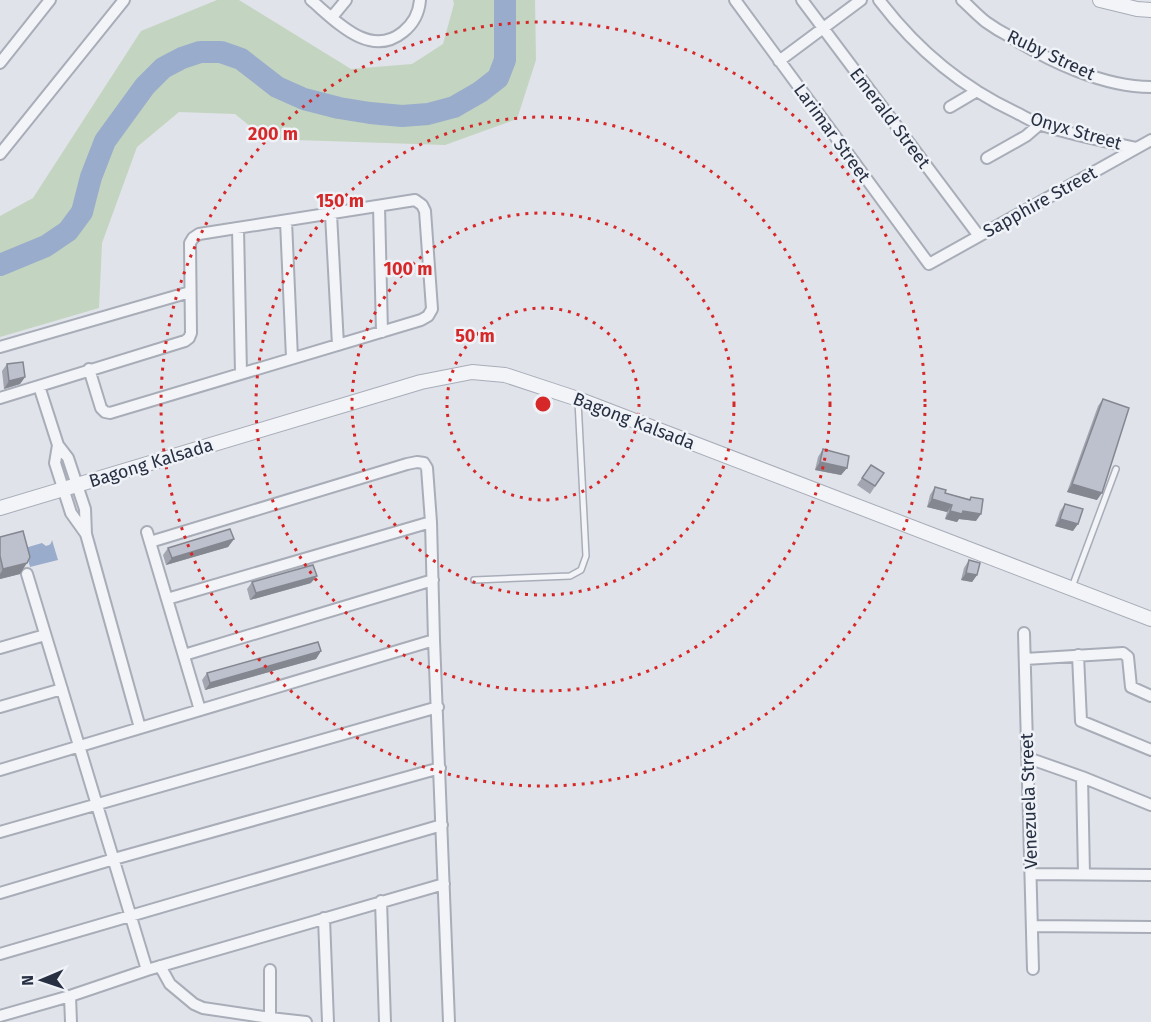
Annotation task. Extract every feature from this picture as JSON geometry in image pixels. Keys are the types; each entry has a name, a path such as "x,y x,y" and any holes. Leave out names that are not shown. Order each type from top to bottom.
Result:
{"street":[{"path":"0,63 50,0"},
{"path":"0,154 124,0"},
{"path":"311,0 361,39 374,42 390,40 402,33 414,21 420,0"},
{"path":"332,18 346,0"},
{"name":"Larimar Street","path":"735,0 929,264"},
{"name":"Emerald Street","path":"802,0 979,236"},
{"path":"779,61 861,0"},
{"name":"Onyx Street","path":"879,0 924,51 956,78 999,105 1040,124 1080,136 1136,148"},
{"name":"Ruby Street","path":"962,0 987,23 1055,61 1093,77 1136,87 1151,87"},
{"path":"1100,0 1143,6"},
{"path":"950,107 977,91"},
{"path":"987,159 1026,136 1040,124"},
{"name":"Sapphire Street","path":"929,264 1151,140"},
{"path":"0,398 89,369 185,341 189,338 191,333 190,243 199,234 415,200 425,210 432,309 428,316 421,320 110,413 101,408 89,369"},
{"path":"379,206 382,332"},
{"path":"331,214 338,345"},
{"path":"286,221 292,358"},
{"path":"238,228 241,373"},
{"path":"0,347 190,292"},
{"name":"Bagong Kalsada","path":"0,508 421,381 472,372 505,375 578,399 1151,619"},
{"path":"39,386 58,445 68,458 70,487 85,509 86,534 140,728"},
{"path":"200,710 149,537 407,464 424,463 427,468 431,522 449,1022"},
{"path":"167,599 431,522"},
{"path":"27,574 147,970"},
{"path":"184,655 433,580"},
{"name":"Venezuela Street","path":"1024,633 1033,969"},
{"path":"0,648 45,635"},
{"path":"0,770 434,640"},
{"path":"1025,659 1123,652 1128,657 1132,689 1151,696"},
{"path":"1078,655 1081,721 1151,750"},
{"path":"0,707 62,689"},
{"path":"0,832 438,707"},
{"path":"1028,758 1151,805"},
{"path":"0,893 440,768"},
{"path":"1082,777 1084,874"},
{"path":"0,954 442,825"},
{"path":"1031,874 1151,875"},
{"path":"0,1016 160,966 444,884"},
{"path":"381,901 386,1022"},
{"path":"324,918 328,1022"},
{"path":"1032,926 1151,927"},
{"path":"160,966 170,984 194,1004 203,1008 306,1022"},
{"path":"270,970 270,1018"},
{"path":"70,996 71,1022"}],"lane":[{"path":"474,580 570,576 581,570 586,556 578,399"},
{"path":"1072,588 1116,469"}],"green space":[{"path":"217,0 239,0 351,69 412,64 443,44 454,4 453,0 535,0 536,60 517,119 445,145 266,139 235,114 179,112 137,147 102,243 99,308 0,337 0,216 33,198 141,31"}],"water":[{"path":"52,540 58,560 30,567 25,548 42,543 47,546"}],"building":[{"path":"23,362 25,377 9,381 7,364"},
{"path":"1103,399 1129,408 1102,493 1072,484"},
{"path":"823,449 849,456 847,468 820,462"},
{"path":"871,465 884,473 875,486 862,478"},
{"path":"935,487 946,490 945,493 970,500 971,497 983,499 981,514 963,511 962,514 950,511 952,505 932,499"},
{"path":"1065,504 1083,509 1078,524 1060,519"},
{"path":"230,529 234,539 172,558 168,548"},
{"path":"23,531 30,557 27,563 3,569 0,537"},
{"path":"969,560 980,563 977,575 966,573"},
{"path":"313,565 317,576 256,593 252,582"},
{"path":"318,642 321,651 210,683 207,673"}],"waterway":[{"path":"0,265 46,246 68,231 82,212 91,177 105,141 145,86 163,68 182,58 200,52 221,52 241,59 277,87 304,99 370,113 402,116 428,114 454,107 498,78 505,60 505,0"}]}
